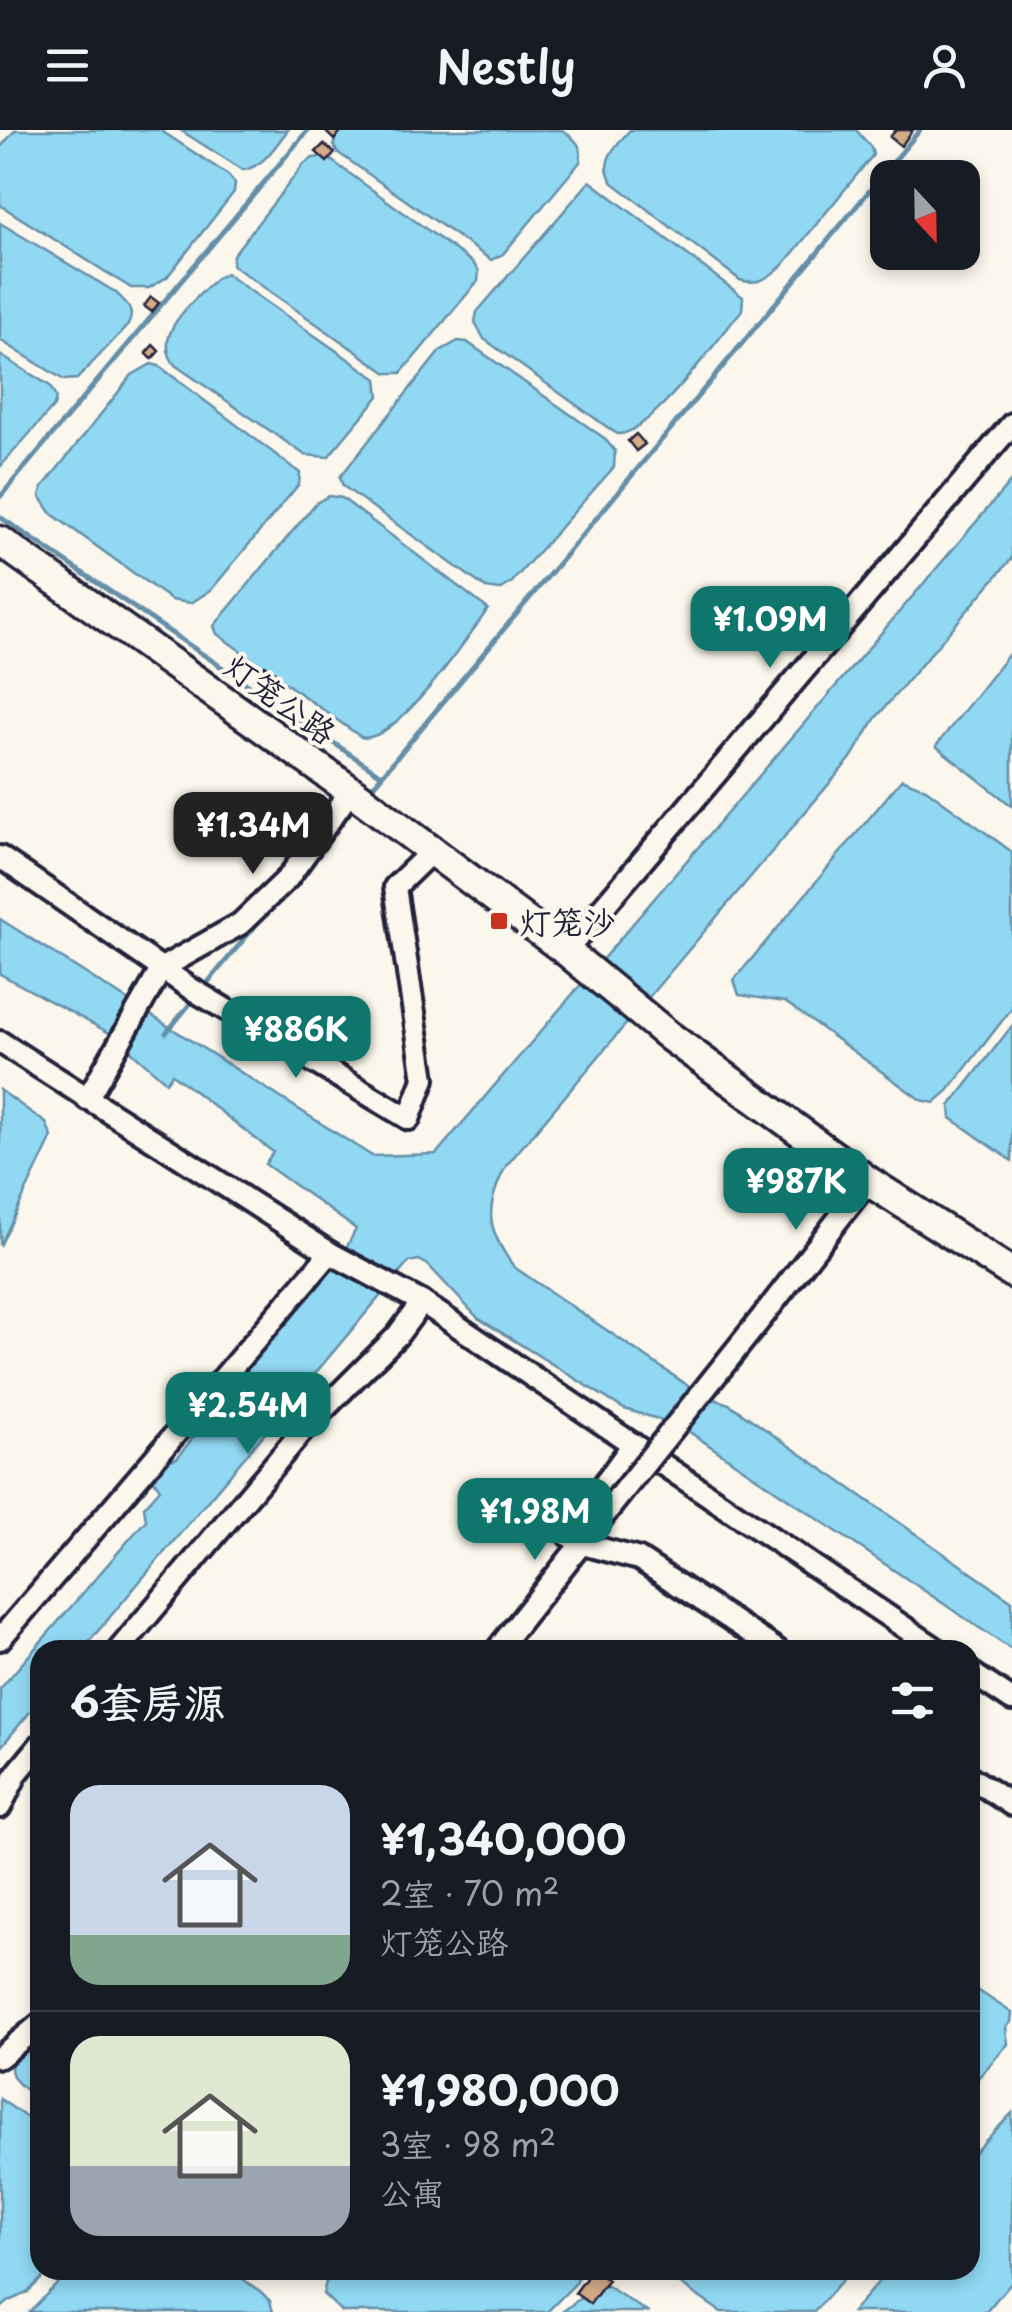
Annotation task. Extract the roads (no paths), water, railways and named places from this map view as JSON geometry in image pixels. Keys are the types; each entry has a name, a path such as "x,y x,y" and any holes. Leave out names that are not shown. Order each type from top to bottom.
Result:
{"street":[{"path":"566,951 1012,424"},
{"name":"灯笼公路","path":"0,541 356,795 566,951 669,1036 868,1180"},
{"path":"87,1100 162,968 240,924 288,878 356,795"},
{"path":"0,857 190,988 409,1119 424,1078 395,887 431,852"},
{"path":"0,1042 330,1252 422,1302 923,1640"},
{"path":"505,1640 868,1180 1012,1274"},
{"path":"0,1639 330,1252"},
{"path":"128,1640 305,1428 397,1336 422,1302"},
{"path":"633,1444 568,1536 639,1559 762,1640"},
{"path":"980,1679 1012,1700"},
{"path":"0,1807 16,1773 30,1757"},
{"path":"980,1784 1012,1805"},
{"path":"0,2057 30,2032"}],"water":[{"path":"15,130 160,130 228,175 235,183 234,192 167,277 149,288 131,288 0,205 0,148"},
{"path":"180,130 288,130 263,160 243,170"},
{"path":"338,130 562,130 577,143 581,156 503,254 491,260 337,152 334,145"},
{"path":"630,130 856,130 873,155 783,265 763,279 747,282 613,183 608,161"},
{"path":"322,157 479,271 478,281 401,373 387,373 232,265 233,255 304,164"},
{"path":"590,181 743,297 742,310 664,403 630,431 617,434 484,339 475,322 477,312"},
{"path":"0,223 115,292 129,307 128,325 77,379 64,380 0,340"},
{"path":"226,274 377,379 379,396 328,457 305,455 175,365 168,341 172,329 198,296 216,278"},
{"path":"458,341 467,342 604,438 615,451 614,467 511,583 500,590 486,588 343,486 340,477 440,351"},
{"path":"0,355 50,386 56,398 54,406 0,467"},
{"path":"151,364 159,366 300,473 299,484 211,590 191,603 171,600 52,514 40,496 42,488 132,375"},
{"path":"1012,480 1012,558 875,719 851,758 506,1166 494,1194 491,1218 498,1241 514,1267 702,1395 729,1404 1012,1601 1012,1650 679,1425 624,1409 478,1318 419,1260 409,1262 90,1640 42,1640 146,1520 144,1507 160,1489 145,1467 160,1455 170,1460 177,1458 240,1378 238,1369 343,1254 356,1229 265,1164 273,1152 172,1074 166,1082 113,1035 0,974 0,919 372,1156 436,1154"},
{"path":"329,496 342,498 488,609 430,687 392,725 375,735 361,737 217,634 214,626 316,503"},
{"path":"1012,650 1012,806 936,746"},
{"path":"902,779 926,789 1012,852 1012,1008 948,1091 934,1103 921,1100 785,1002 739,995 734,980"},
{"path":"1012,1026 1012,1161 951,1118 950,1106"},
{"path":"0,1090 46,1123 52,1137 0,1246"},
{"path":"30,1654 30,1712 0,1748 0,1689"},
{"path":"980,1992 1012,2013 1006,2028 1008,2044 980,2076"},
{"path":"30,2045 30,2093 18,2083 11,2069"},
{"path":"0,2099 30,2120 30,2280 40,2280 0,2309"},
{"path":"1012,2113 1012,2281 986,2312 852,2312 880,2280 980,2280 980,2147"},
{"path":"61,2280 244,2280 270,2301 273,2312 29,2312"},
{"path":"577,2280 547,2312 342,2312 323,2294 326,2282"},
{"path":"675,2280 842,2280 814,2312 721,2312"},
{"path":"607,2286 647,2312 562,2312 587,2293"}],"waterway":[{"path":"0,497 308,130"},
{"path":"368,792 920,130"},
{"path":"0,517 381,775"},
{"path":"329,838 357,804"},
{"path":"204,987 271,907"},
{"path":"166,1033 194,999"}],"place":[{"name":"灯笼沙","path":"499,921"}]}
